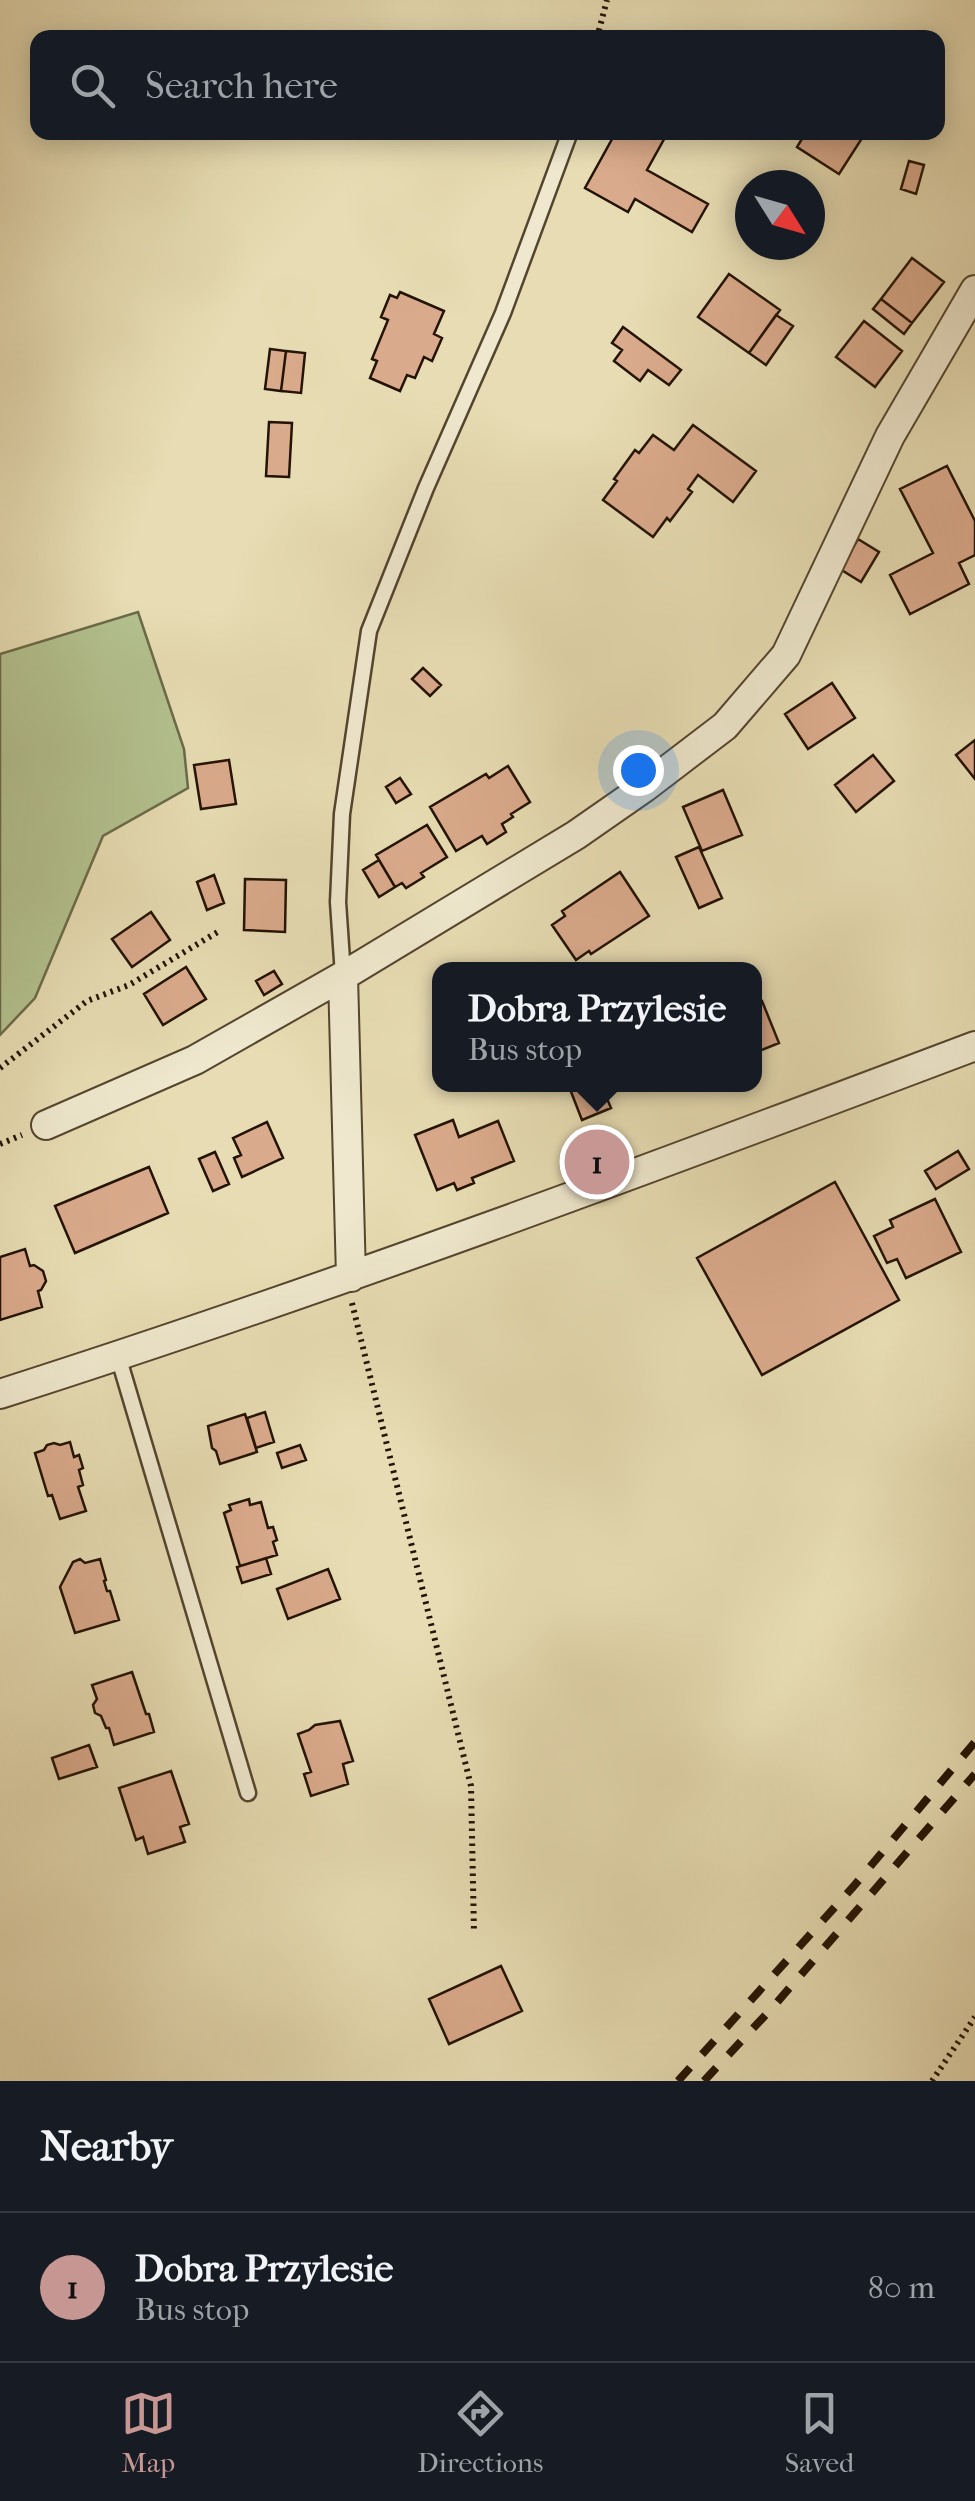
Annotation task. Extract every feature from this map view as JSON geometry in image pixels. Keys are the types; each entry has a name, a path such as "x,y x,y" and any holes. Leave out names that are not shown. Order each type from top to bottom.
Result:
{"street":[{"path":"46,1124 195,1060 342,976 576,835 725,726 786,655 890,436 975,290"},
{"path":"342,976 350,1277"},
{"path":"0,1394 583,1194 975,1046"}],"lane":[{"path":"342,976 338,902 342,814 369,631 502,313 567,140"},
{"path":"118,1356 248,1793"}],"path":[{"path":"600,30 607,0"},
{"path":"0,1068 87,1002 128,985 221,930"},
{"path":"350,1277 352,1305 470,1786 474,1932"},
{"path":"932,2081 975,2017"}],"green space":[{"path":"138,612 184,749 188,788 103,836 35,998 0,1035 0,654"}],"building":[{"path":"612,140 664,140 647,170 708,204 692,232 635,199 628,212 585,188"},
{"path":"801,140 861,140 839,174 797,147"},
{"path":"909,161 924,165 916,194 901,189"},
{"path":"912,258 944,282 912,323 881,299"},
{"path":"729,274 780,310 749,353 698,317"},
{"path":"400,292 444,311 434,334 442,338 432,361 424,357 415,378 407,375 400,391 370,378 377,361 372,359 388,320 381,317 390,295 397,298"},
{"path":"881,299 912,323 904,334 873,309"},
{"path":"776,315 793,326 766,365 749,353"},
{"path":"864,321 902,351 875,387 836,357"},
{"path":"623,327 681,370 669,385 648,370 640,381 614,361 622,350 612,343"},
{"path":"270,349 286,351 281,391 265,389"},
{"path":"286,351 305,353 301,393 281,391"},
{"path":"269,422 292,423 289,477 266,476"},
{"path":"693,425 756,471 733,502 698,475 688,489 692,492 653,537 603,500 635,450 639,453 653,435 674,450"},
{"path":"947,466 975,521 975,555 959,563 969,584 910,614 890,575 933,553 900,489"},
{"path":"858,539 879,552 861,582 840,569"},
{"path":"423,668 441,685 430,696 412,679"},
{"path":"832,683 855,718 808,749 785,714"},
{"path":"975,740 975,779 956,755"},
{"path":"873,755 894,781 856,812 835,785"},
{"path":"229,760 236,804 201,809 194,765"},
{"path":"508,766 530,802 502,824 506,832 487,844 482,836 456,851 430,807 486,774 489,778"},
{"path":"400,778 411,794 396,803 386,787"},
{"path":"723,790 742,835 702,851 683,807"},
{"path":"427,825 447,857 406,888 402,883 395,887 376,855"},
{"path":"699,847 722,898 699,908 676,857"},
{"path":"379,860 395,887 379,897 363,870"},
{"path":"620,872 649,916 576,960 552,925 565,916 562,911"},
{"path":"214,875 224,903 207,910 197,882"},
{"path":"245,879 286,880 285,932 244,930"},
{"path":"151,912 170,940 132,967 112,939"},
{"path":"186,967 206,999 163,1025 144,994"},
{"path":"274,971 282,984 264,995 256,981"},
{"path":"762,1001 779,1043 762,1050"},
{"path":"571,1092 604,1092 611,1108 582,1120"},
{"path":"453,1120 459,1137 498,1121 514,1161 472,1178 474,1183 457,1190 454,1183 437,1190 415,1135"},
{"path":"267,1122 283,1158 242,1177 234,1158 241,1155 233,1138"},
{"path":"958,1151 969,1169 936,1189 925,1171"},
{"path":"215,1152 229,1184 213,1191 199,1159"},
{"path":"149,1167 168,1213 75,1253 55,1206"},
{"path":"835,1182 899,1300 762,1375 697,1258"},
{"path":"935,1199 961,1252 906,1278 897,1259 887,1263 874,1236 893,1227 890,1220"},
{"path":"25,1249 30,1266 43,1271 46,1281 38,1291 42,1307 0,1320 0,1257"},
{"path":"265,1412 274,1442 256,1448 247,1418"},
{"path":"245,1414 257,1452 220,1464 208,1426"},
{"path":"70,1442 74,1457 79,1455 83,1468 79,1470 83,1485 78,1487 86,1511 60,1519 52,1495 48,1496 35,1453 47,1445"},
{"path":"300,1445 306,1460 282,1468 277,1453"},
{"path":"249,1499 250,1505 261,1502 268,1528 273,1527 277,1540 273,1542 277,1555 240,1566 224,1513 231,1510 229,1505"},
{"path":"266,1558 271,1574 242,1583 237,1567"},
{"path":"80,1559 85,1563 100,1559 119,1620 75,1633 60,1587 73,1562"},
{"path":"328,1569 340,1599 288,1619 277,1589"},
{"path":"132,1672 154,1732 114,1745 109,1728 95,1713 93,1705 97,1699 92,1685"},
{"path":"340,1721 353,1761 343,1764 348,1784 311,1796 304,1774 311,1772 298,1734 315,1725"},
{"path":"89,1745 97,1767 59,1779 52,1758"},
{"path":"171,1771 189,1824 180,1827 185,1842 148,1854 143,1837 136,1840 119,1788"},
{"path":"501,1966 522,2011 449,2044 429,1999"}],"railway":[{"path":"678,2081 853,1887 975,1742"},
{"path":"704,2081 975,1774"}],"place":[{"name":"Dobra Przylesie","path":"597,1162"}]}
